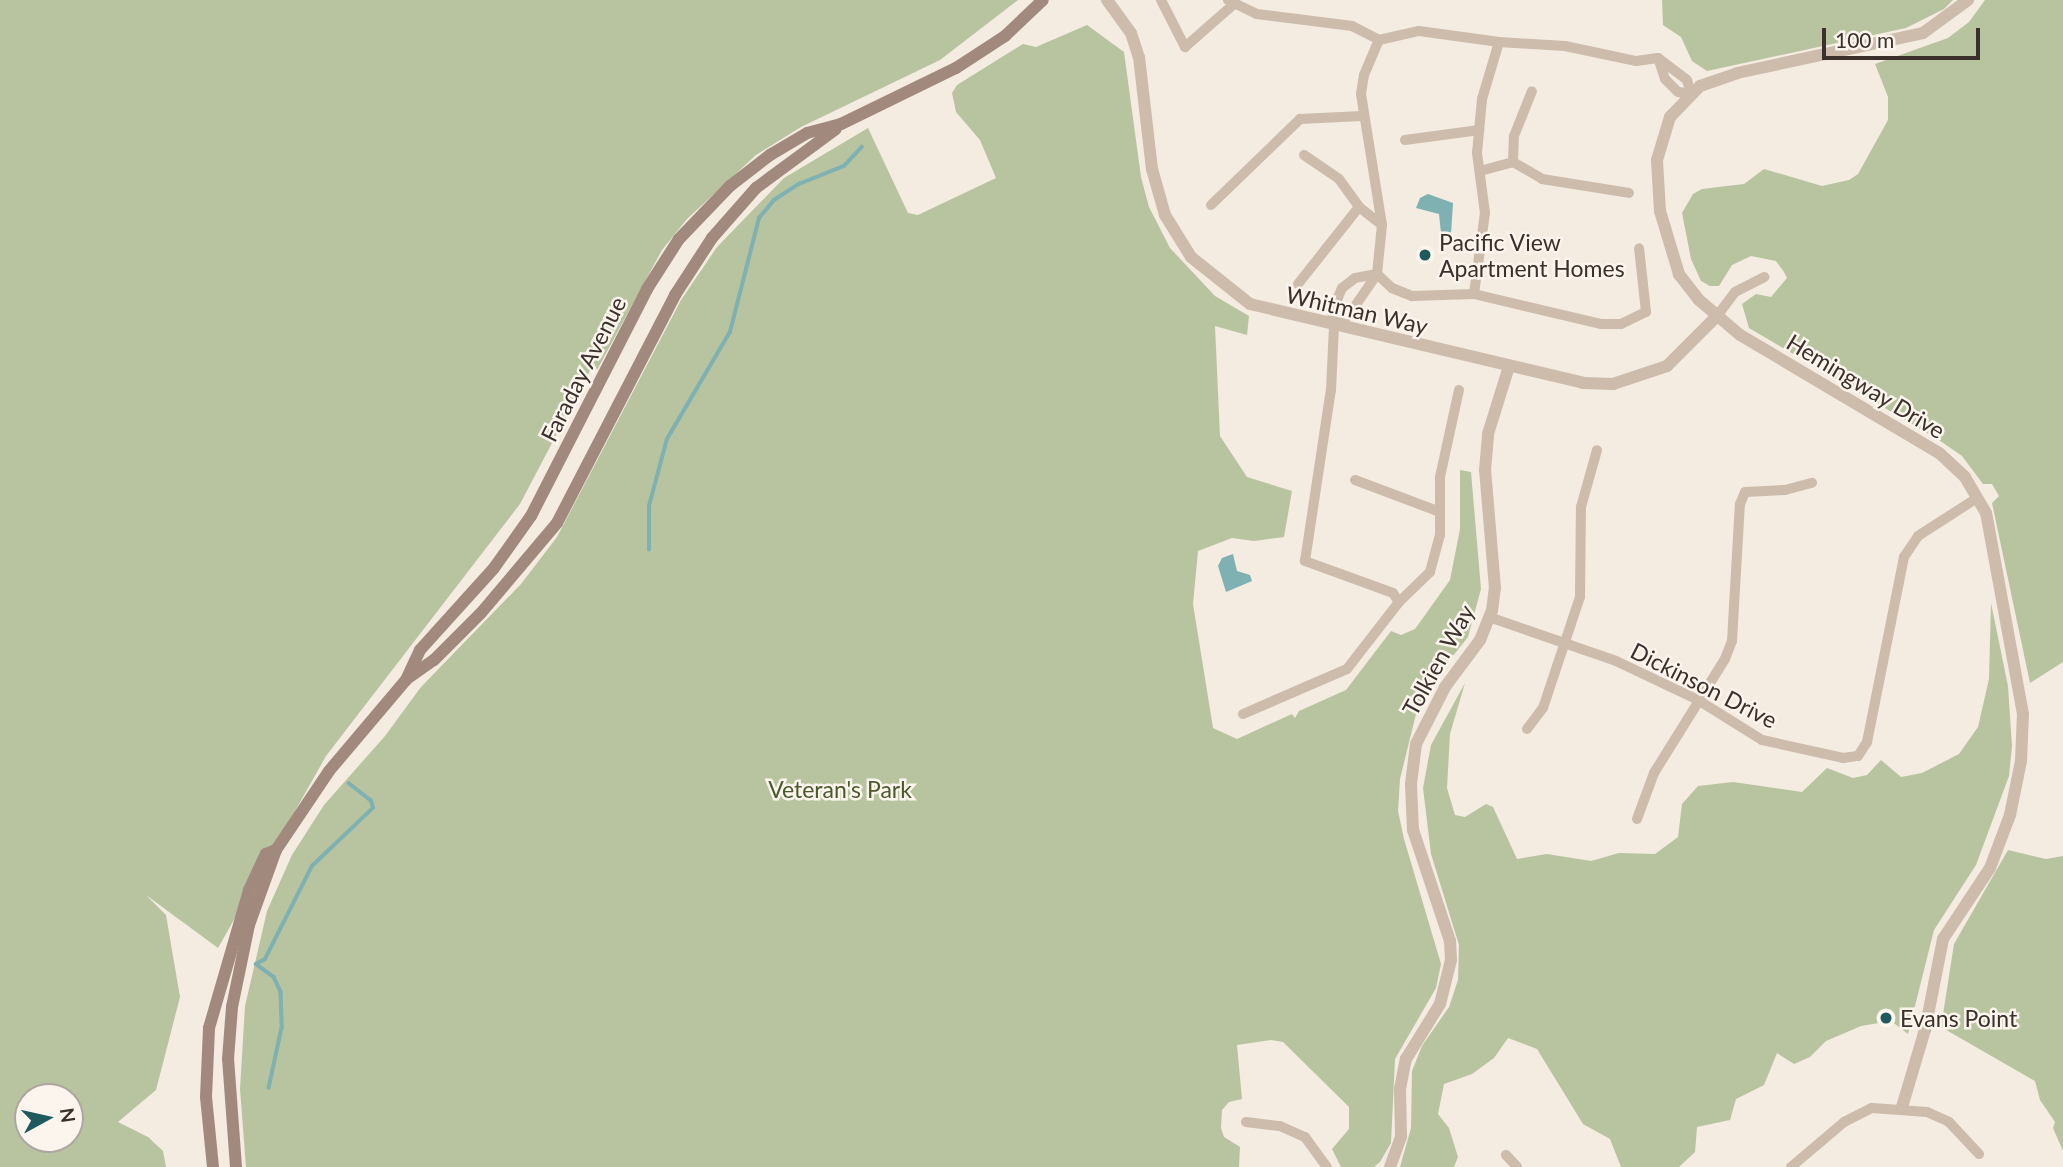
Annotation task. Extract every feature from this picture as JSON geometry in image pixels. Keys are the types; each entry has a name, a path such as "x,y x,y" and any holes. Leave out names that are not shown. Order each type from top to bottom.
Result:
{"main road":[{"name":"Faraday Avenue","path":"236,1167 228,1059 232,1007 249,925 276,850 329,772 406,680 434,660 481,613 557,523 675,295 712,238 756,188 841,124 984,51 1043,0"},
{"name":"Faraday Avenue","path":"406,680 420,650 494,568 531,516 647,289 679,239 730,186 770,155 807,133 841,124"},
{"name":"Faraday Avenue","path":"213,1167 206,1097 209,1028 242,910 266,854 276,850"}],"street":[{"name":"Whitman Way","path":"1107,0 1131,33 1139,57 1152,169 1165,215 1177,237 1219,284 1250,304 1334,327 1583,383 1636,380 1677,359 1735,292 1764,276"},
{"path":"1161,0 1185,47 1231,1 1257,14 1352,26 1379,40 1419,31 1499,42 1565,46 1636,61 1658,58 1664,79 1678,92 1691,94"},
{"name":"Hemingway Drive","path":"1902,1107 1925,1030 1942,939 1990,868 2010,815 2021,761 2023,714 1994,547 1977,498 1965,477 1939,453 1740,335 1717,316 1679,274 1660,211 1657,160 1670,117 1700,86 1738,73 1923,33 1968,0"},
{"path":"1334,327 1349,315 1377,274 1382,225 1362,116 1364,75 1379,40"},
{"path":"1474,294 1485,213 1480,171 1479,130 1482,99 1499,42"},
{"path":"1513,162 1514,136 1532,91"},
{"path":"1211,205 1300,119 1362,116"},
{"path":"1405,140 1479,130"},
{"path":"1304,155 1339,179 1359,207 1382,225"},
{"path":"1480,171 1513,162 1542,179 1629,193"},
{"path":"1298,284 1359,207"},
{"path":"1377,274 1392,288 1412,296 1474,294 1601,324 1621,324 1646,312 1639,248"},
{"path":"1377,274 1354,278 1342,288 1332,310 1334,327 1331,390 1305,561 1393,593 1399,602"},
{"name":"Tolkien Way","path":"1390,1167 1401,1137 1400,1089 1406,1059 1440,1004 1451,960 1450,941 1413,830 1411,784 1416,744 1445,687 1480,640 1489,617 1495,588 1485,470 1488,434 1509,366"},
{"path":"1243,714 1347,669 1399,602 1430,572 1440,535 1440,477 1459,390"},
{"path":"1527,729 1543,708 1580,597 1581,507 1597,450"},
{"path":"1355,480 1440,512"},
{"path":"1637,819 1654,773 1731,641 1741,504 1745,492 1785,491 1812,483"},
{"name":"Dickinson Drive","path":"1489,617 1616,661 1698,701 1762,740 1843,758 1858,755 1867,742 1904,557 1918,536 1977,498"},
{"path":"1791,1167 1844,1122 1872,1108 1902,1107 1949,1122 1979,1154"},
{"path":"1246,1122 1280,1126 1305,1137 1327,1167"},
{"path":"1506,1156 1517,1167"}],"green space":[{"path":"0,0 1018,0 940,60 801,127 756,155 687,219 662,250 597,370 594,363 520,504 326,756 218,948 146,895 166,915 180,997 156,1090 118,1122 148,1137 163,1151 166,1167 0,1167"},
{"path":"1662,0 1953,0 1944,9 1906,28 1707,71 1692,61 1681,37 1663,25"},
{"path":"1985,0 2063,0 2063,662 2030,683 1992,503 1999,496 1992,484 1983,484 1962,456 1939,440 1749,328 1742,304 1756,294 1771,297 1787,278 1784,272 1776,261 1751,256 1732,265 1719,286 1710,286 1701,281 1691,259 1682,213 1693,194 1702,189 1744,184 1764,169 1822,186 1849,180 1858,174 1888,120 1888,97 1875,64 1948,38 1969,22"},
{"name":"Veteran's Park","path":"1087,25 1124,52 1141,177 1149,207 1170,248 1215,296 1249,316 1247,335 1215,326 1220,436 1247,477 1292,491 1284,537 1254,541 1232,538 1198,551 1193,604 1213,728 1237,739 1292,714 1295,718 1299,711 1346,690 1391,631 1401,635 1415,629 1450,580 1460,529 1460,470 1471,472 1481,589 1468,637 1432,682 1417,710 1400,779 1398,811 1441,964 1436,988 1395,1059 1391,1143 1380,1162 1374,1167 1341,1167 1332,1149 1349,1129 1349,1107 1283,1042 1271,1040 1237,1045 1242,1099 1229,1102 1222,1110 1221,1128 1224,1137 1240,1147 1239,1167 246,1167 240,1089 245,1006 267,911 292,855 324,805 385,736 421,687 521,584 557,537 681,300 717,247 784,178 868,128 908,213 918,215 996,178 980,140 956,112 952,93 957,85 1023,44 1036,47"},
{"path":"1991,603 2008,686 2012,746 2009,776 1976,865 1934,930 1908,1034 1891,1021 1861,1026 1826,1041 1810,1057 1794,1064 1777,1053 1764,1085 1736,1099 1730,1120 1697,1127 1695,1152 1679,1167 1621,1167 1610,1139 1583,1124 1537,1049 1508,1038 1494,1058 1472,1074 1444,1084 1438,1114 1449,1128 1458,1157 1454,1167 1400,1167 1411,1128 1412,1071 1422,1046 1449,1007 1458,980 1459,945 1431,854 1423,788 1431,745 1465,683 1450,734 1447,788 1455,815 1465,817 1486,804 1493,807 1517,859 1547,854 1591,861 1619,853 1655,854 1678,837 1682,804 1698,786 1733,782 1802,792 1827,768 1853,778 1867,775 1881,760 1901,777 1922,773 1959,754 1978,727 1989,679"},
{"path":"2008,850 2046,859 2063,856 2063,1151 2053,1128 2055,1122 2040,1100 2035,1081 1941,1027 1954,944"}],"water":[{"path":"1428,194 1453,203 1451,234 1446,237 1441,233 1439,214 1416,208 1420,198"},
{"path":"1233,554 1237,571 1250,575 1252,581 1226,592 1218,566 1222,558"}],"waterway":[{"path":"649,550 649,506 667,439 730,332 759,218 774,200 799,184 844,166 862,147"},
{"path":"256,964 265,959 312,866 373,808 371,801 349,784"},
{"path":"256,964 274,977 281,992 282,1028 269,1088"}],"place":[{"name":"Pacific View Apartment Homes","path":"1425,255"},
{"name":"Evans Point","path":"1886,1018"}]}
